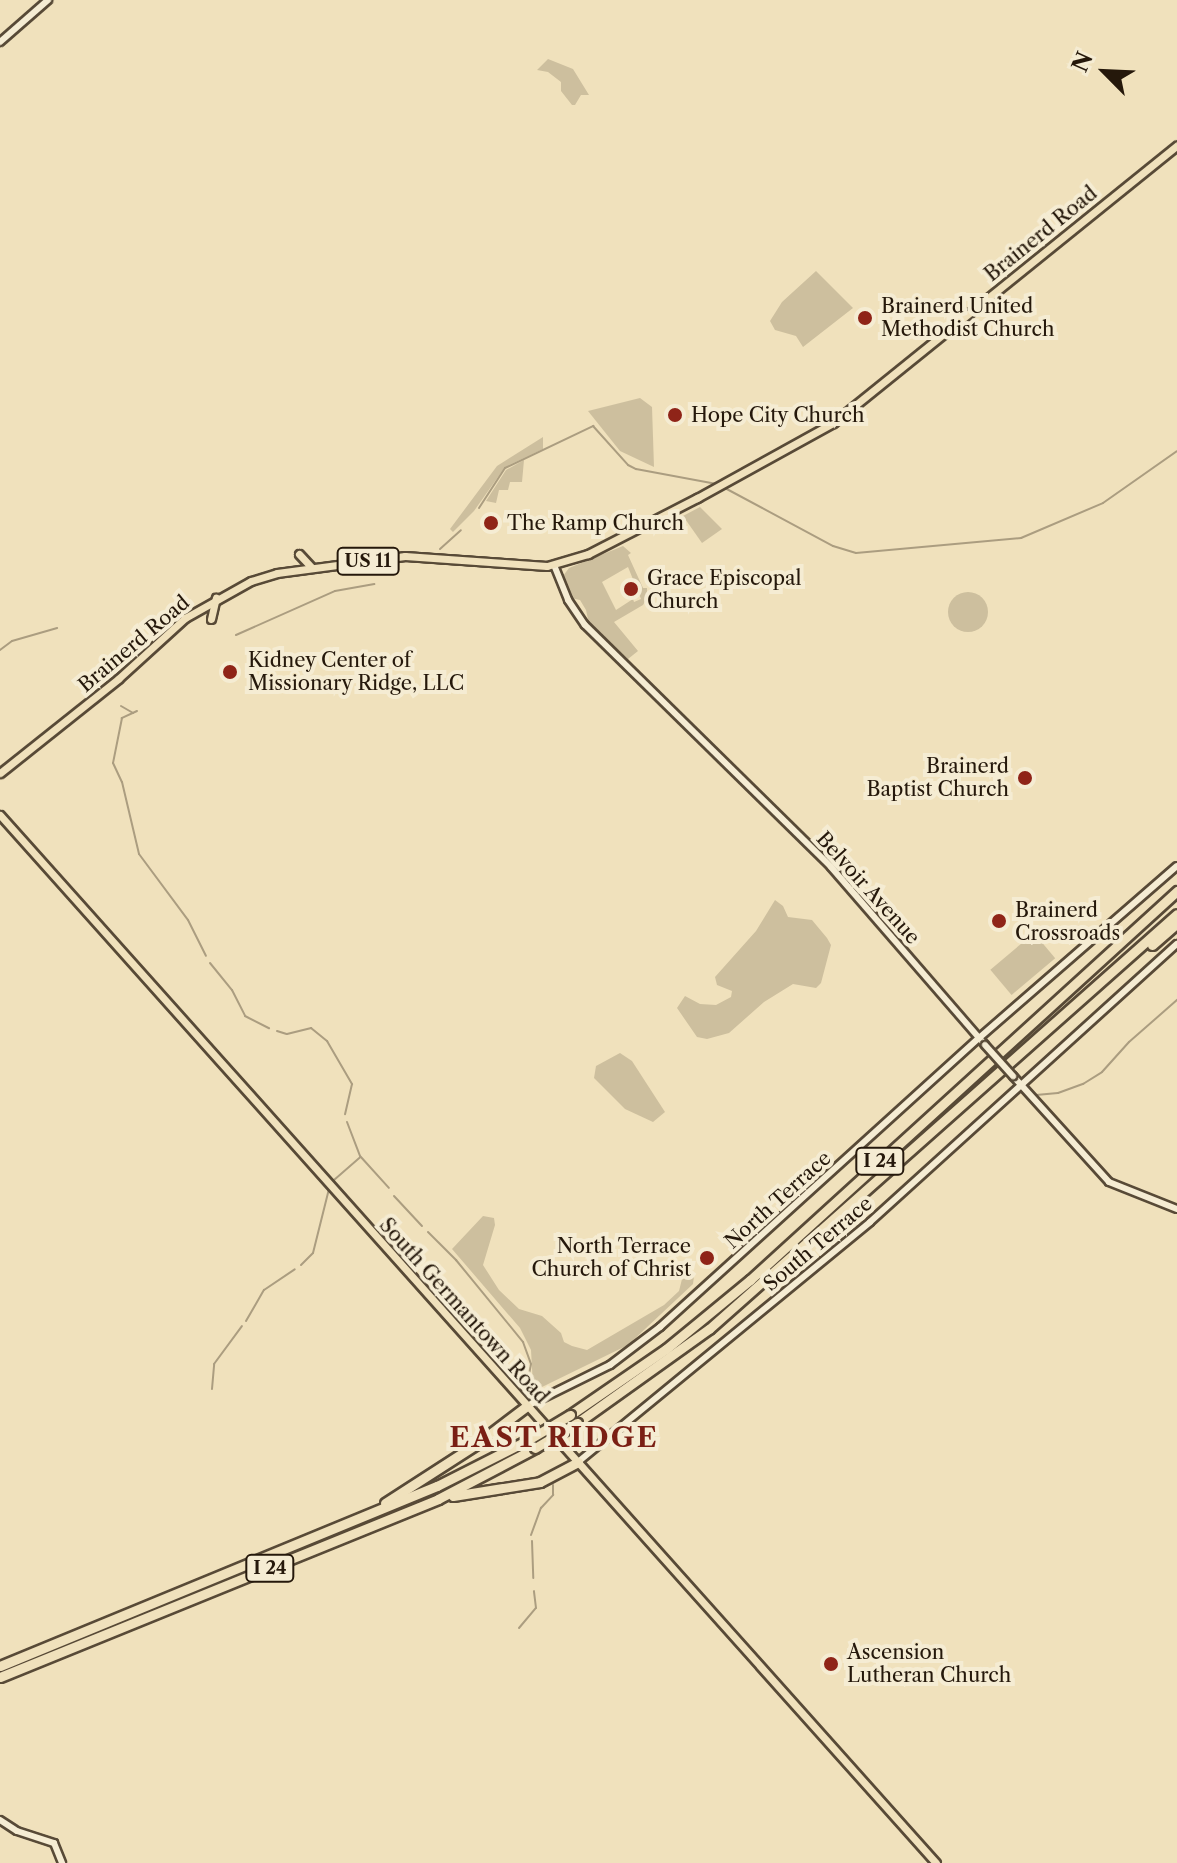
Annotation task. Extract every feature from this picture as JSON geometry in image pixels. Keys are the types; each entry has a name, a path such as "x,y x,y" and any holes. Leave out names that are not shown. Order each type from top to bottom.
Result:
{"highway":[{"name":"I 24","path":"0,1677 438,1499 532,1444 666,1349 738,1290 1177,890"},
{"name":"I 24","path":"0,1666 437,1486 577,1423 709,1329 1177,914"},
{"path":"1077,1005 1177,923"},
{"path":"365,1515 478,1443 527,1406"},
{"path":"438,1499 490,1487 540,1482 578,1462"}],"main road":[{"name":"Brainerd Road","path":"0,773 118,679 185,618 216,598 268,575 412,556 525,567 554,565 616,541 720,486 833,423 1177,145"},
{"path":"299,554 303,563 313,569"},
{"path":"211,619 216,598"},
{"name":"South Germantown Road","path":"0,815 527,1406 636,1523 708,1610 936,1863"}],"street":[{"path":"0,42 48,0"},
{"name":"Belvoir Avenue","path":"554,565 568,600 585,625 831,867 1109,1182 1177,1209"},
{"name":"North Terrace","path":"527,1406 610,1365 660,1327 979,1038 1177,866"},
{"name":"South Terrace","path":"578,1462 870,1222 1177,944"},
{"path":"0,1820 17,1831 54,1843 62,1863"}],"shaded area":[{"path":"548,59 573,69 589,95 581,95 572,105 561,91 561,82 548,72 537,70"},
{"path":"816,271 853,308 803,347 796,336 775,330 770,321 782,302"},
{"path":"640,398 652,407 654,467 620,451 588,411"},
{"path":"543,437 543,449 505,467 474,511 453,532 450,529 497,466"},
{"path":"524,460 522,482 510,482 508,490 499,490 496,503 486,501 506,470"},
{"path":"700,507 722,529 702,543 683,516"},
{"path":"623,546 631,553 628,555 643,588 647,588 647,598 643,605 614,622 638,651 628,659 589,624 580,600 571,598 563,576 569,568","holes":["628,567 641,599 634,602 633,599 616,610 602,582"]},
{"path":"968,592 982,598 988,612 982,626 968,632 954,626 948,612 954,598"},
{"path":"775,900 783,906 788,917 812,920 831,945 821,983 816,988 793,984 764,1002 729,1033 707,1039 697,1037 677,1008 685,996 700,1004 716,1005 731,997 732,991 717,985 715,977 756,931"},
{"path":"1034,933 1055,958 1012,995 990,970"},
{"path":"620,1053 632,1061 665,1112 653,1122 625,1109 594,1078 596,1066"},
{"path":"483,1216 494,1218 495,1225 483,1265 499,1290 519,1309 542,1316 561,1333 564,1342 572,1346 587,1350 664,1305 679,1291 682,1279 675,1265 678,1263 683,1263 694,1276 693,1284 628,1345 542,1387 533,1386 531,1350 520,1328 452,1249"}],"waterway":[{"path":"479,508 505,468 593,426 628,465 636,469 717,484"},
{"path":"723,487 833,546 856,553 1021,538 1103,503 1177,451"},
{"path":"440,549 461,530"},
{"path":"236,635 335,591 374,584"},
{"path":"0,650 12,641 57,628"},
{"path":"121,706 133,713"},
{"path":"137,711 122,718 113,763 122,782 139,854 188,920 206,956"},
{"path":"210,963 232,990 245,1016 269,1028"},
{"path":"1036,1095 1058,1093 1083,1084 1102,1072 1129,1042 1177,1000"},
{"path":"277,1031 287,1034 311,1028 327,1041 352,1084 345,1114"},
{"path":"347,1122 360,1156 389,1188"},
{"path":"334,1180 360,1157"},
{"path":"301,1265 313,1253 329,1189"},
{"path":"394,1196 422,1226"},
{"path":"428,1232 456,1260 523,1342 531,1364 526,1390"},
{"path":"246,1321 264,1290 295,1269"},
{"path":"212,1389 214,1364 242,1326"},
{"path":"531,1535 541,1508 553,1495 553,1485"},
{"path":"532,1541 533,1578"},
{"path":"519,1628 536,1608 534,1591"}],"place":[{"name":"Brainerd United Methodist Church","path":"865,318"},
{"name":"Hope City Church","path":"675,415"},
{"name":"The Ramp Church","path":"491,523"},
{"name":"Grace Episcopal Church","path":"631,589"},
{"name":"Kidney Center of Missionary Ridge, LLC","path":"230,672"},
{"name":"Brainerd Baptist Church","path":"1025,778"},
{"name":"Brainerd Crossroads","path":"999,921"},
{"name":"North Terrace Church of Christ","path":"707,1258"},
{"name":"Ascension Lutheran Church","path":"831,1664"}],"district":[{"name":"EAST RIDGE","path":"554,1437"}]}
